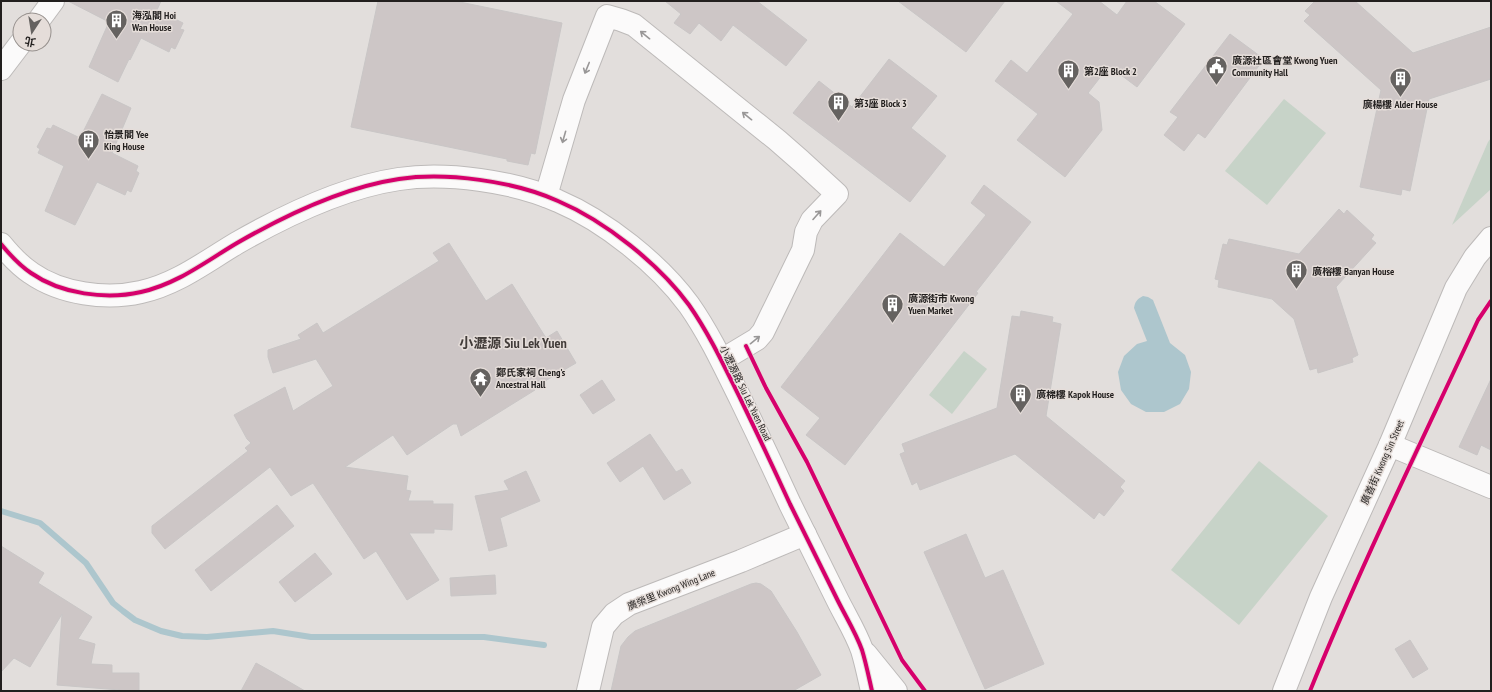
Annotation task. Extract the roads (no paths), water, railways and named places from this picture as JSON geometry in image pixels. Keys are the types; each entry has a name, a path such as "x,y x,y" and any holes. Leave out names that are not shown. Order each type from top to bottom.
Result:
{"street":[{"path":"45,12 53,1"},
{"path":"546,196 574,100 607,16 634,25 777,140 837,194 812,220 806,232 803,250 763,332 757,339 722,360"},
{"path":"1,69 14,52"},
{"name":"小瀝源路 Siu Lek Yuen Road","path":"1,244 32,274 59,287 98,296 119,296 138,293 167,284 193,271 237,243 306,208 343,193 400,179 432,177 462,178 491,182 560,201 603,226 638,251 674,288 687,303 703,326 722,360 861,648 872,691"},
{"name":"廣善街 Kwong Sin Street","path":"1284,691 1321,597 1390,445 1456,288 1475,257 1491,238"},
{"path":"1390,445 1491,487"},
{"name":"廣榮里 Kwong Wing Lane","path":"588,691 603,627 614,614 629,604 741,561 805,534"},
{"name":"小瀝源路 Siu Lek Yuen Road","path":"861,648 896,691"}],"water":[{"path":"1143,296 1153,300 1170,343 1185,355 1191,372 1189,389 1180,404 1164,412 1146,412 1131,404 1121,390 1118,372 1124,356 1137,344 1147,341 1134,308 1139,298"}],"waterway":[{"path":"1,511 40,523 86,563 113,603 135,620 161,631 182,636 207,637 273,631 311,637 484,637 544,645"}],"place":[{"name":"海泓閣 Hoi Wan House","path":"117,40"},
{"name":"廣源社區會堂 Kwong Yuen Community Hall","path":"1217,86"},
{"name":"第2座 Block 2","path":"1068,90"},
{"name":"廣楊樓 Alder House","path":"1400,98"},
{"name":"第3座 Block 3","path":"838,122"},
{"name":"怡景閣 Yee King House","path":"89,160"},
{"name":"廣榕樓 Banyan House","path":"1297,290"},
{"name":"廣源街市 Kwong Yuen Market","path":"892,324"},
{"name":"鄭氏家祠 Cheng's Ancestral Hall","path":"481,398"},
{"name":"廣棉樓 Kapok House","path":"1021,414"}],"district":[{"name":"小瀝源 Siu Lek Yuen","path":"513,343"}]}
